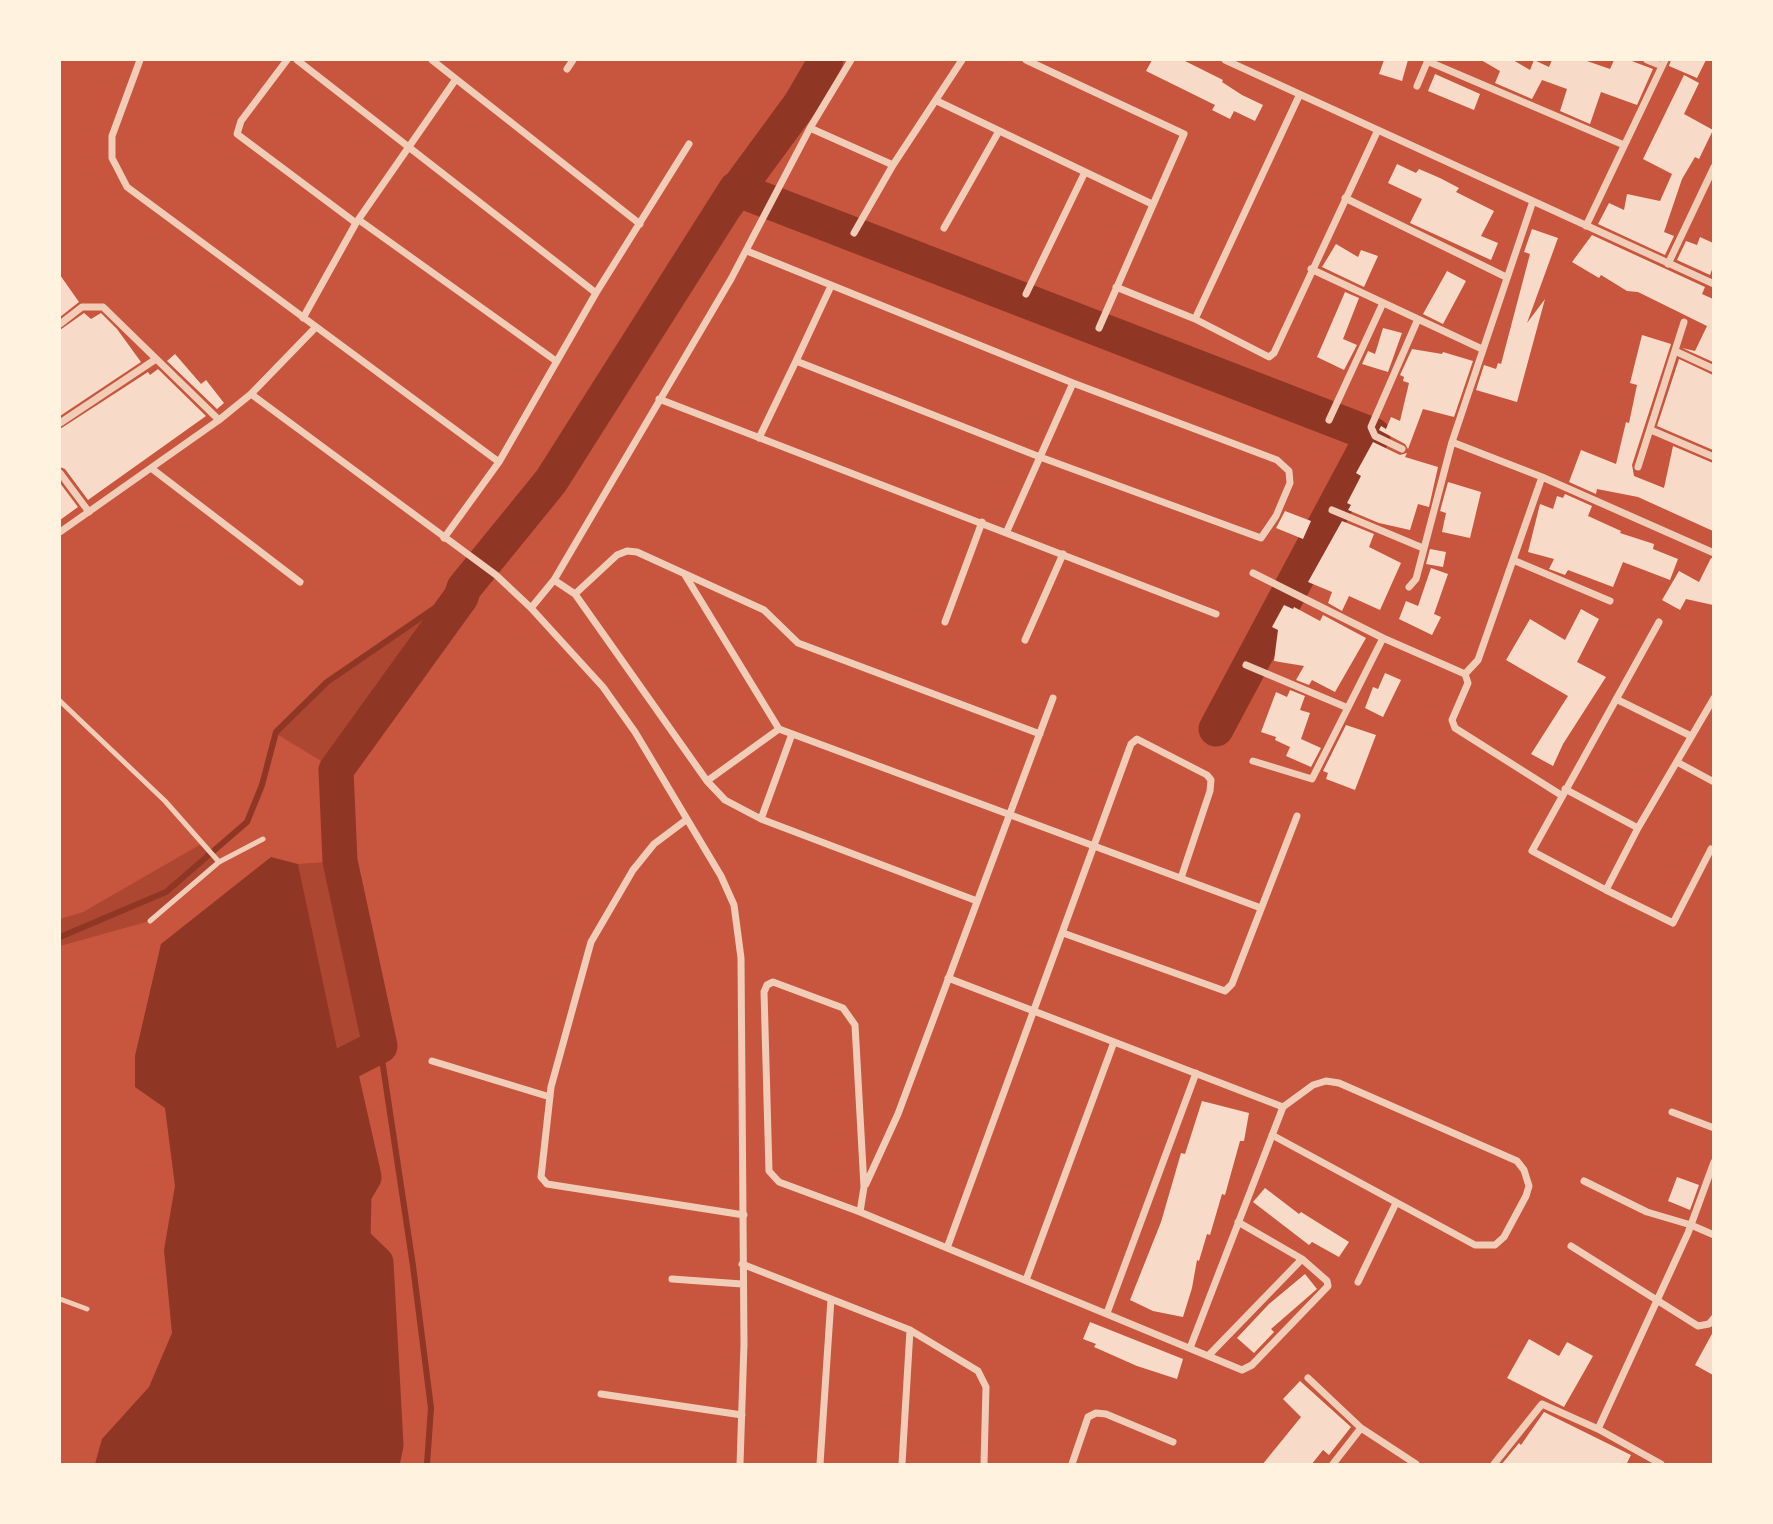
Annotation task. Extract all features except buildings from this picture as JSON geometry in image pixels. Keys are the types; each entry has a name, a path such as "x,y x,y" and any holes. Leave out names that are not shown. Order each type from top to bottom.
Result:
{"street":[{"path":"139,60 112,136 112,159 127,187 499,462"},
{"path":"287,60 240,121 237,134 556,361"},
{"path":"297,60 596,293"},
{"path":"432,60 640,224"},
{"path":"567,69 573,60"},
{"path":"531,608 554,580 747,251 810,128 851,60"},
{"path":"854,233 893,165 962,60"},
{"path":"1026,60 1184,134 1099,328"},
{"path":"1225,60 1713,284"},
{"path":"1417,86 1427,60 1624,145"},
{"path":"1586,226 1664,63 1647,60"},
{"path":"303,318 358,222 456,79"},
{"path":"1195,319 1299,96"},
{"path":"937,101 1152,204"},
{"path":"810,128 893,165"},
{"path":"944,228 999,131"},
{"path":"1116,286 1195,319 1269,357 1274,353 1377,132"},
{"path":"444,538 499,462 596,293 689,144"},
{"path":"1668,264 1713,167"},
{"path":"1026,294 1085,172"},
{"path":"1345,198 1506,277"},
{"path":"1409,587 1416,579 1452,442 1533,201"},
{"path":"747,251 1073,383 1278,460 1289,471 1290,483 1276,516 1261,538 1040,457 796,361"},
{"path":"1311,269 1482,349"},
{"path":"759,438 831,286"},
{"path":"1329,420 1383,303"},
{"path":"60,324 82,307 103,307 219,420"},
{"path":"1402,449 1375,436 1371,427 1418,319"},
{"path":"1638,467 1684,322"},
{"path":"60,532 219,420 251,394 315,328"},
{"path":"1675,351 1713,369"},
{"path":"60,423 156,359"},
{"path":"1007,531 1073,383"},
{"path":"251,394 496,575 531,608 603,687 635,732 721,876 734,905 741,958 744,1215 740,1465"},
{"path":"659,399 1007,531 1216,614"},
{"path":"1651,430 1713,457"},
{"path":"1452,442 1542,477 1713,553"},
{"path":"151,468 300,583"},
{"path":"60,473 89,512"},
{"path":"1465,674 1478,660 1542,477"},
{"path":"1332,510 1423,548"},
{"path":"945,622 982,522"},
{"path":"575,594 617,555 627,551 637,552 764,610 798,643 1040,734"},
{"path":"1025,640 1063,554"},
{"path":"1513,560 1610,601"},
{"path":"1253,573 1383,638 1465,674 1468,683 1455,712 1455,728 1563,792 1638,828"},
{"path":"685,575 779,729 1009,817 1261,908"},
{"path":"554,580 575,594 707,781 725,800 761,819 977,901"},
{"path":"1659,622 1532,851 1673,923 1711,849"},
{"path":"1253,761 1312,779 1383,638"},
{"path":"1246,665 1348,708"},
{"path":"864,1187 898,1114 1053,698"},
{"path":"1606,890 1638,828 1713,698"},
{"path":"1616,699 1691,736"},
{"path":"707,781 779,729"},
{"path":"761,819 792,734"},
{"path":"947,1248 1131,744 1141,740 1207,775 1211,780 1210,791 1181,878"},
{"path":"1677,762 1713,782"},
{"path":"1063,933 1224,991 1231,984 1297,816"},
{"path":"686,820 647,852 592,942 550,1097 541,1177 547,1184 744,1215"},
{"path":"948,978 1283,1107"},
{"path":"860,1212 864,1187 855,1025 843,1008 773,982 767,985 764,992 769,1171 779,1182 860,1212 1234,1368 1247,1369 1327,1290 1327,1280 1302,1259 1238,1222"},
{"path":"1026,1280 1114,1042"},
{"path":"432,1061 550,1097"},
{"path":"1107,1313 1196,1073"},
{"path":"1190,1348 1238,1222 1272,1135 1283,1107 1313,1085 1326,1081 1339,1083 1517,1161 1524,1170 1528,1186 1504,1237 1495,1245 1475,1245 1272,1135"},
{"path":"1672,1112 1713,1128"},
{"path":"1598,1429 1691,1225 1713,1162"},
{"path":"1584,1181 1647,1212 1691,1225 1713,1235"},
{"path":"1358,1282 1396,1203"},
{"path":"1571,1246 1698,1326 1709,1324 1713,1318"},
{"path":"1209,1356 1302,1259"},
{"path":"742,1264 910,1331 983,1376 986,1387 984,1465"},
{"path":"672,1279 743,1284"},
{"path":"820,1465 831,1299"},
{"path":"902,1465 910,1331"},
{"path":"1308,1378 1361,1428 1416,1465"},
{"path":"601,1394 742,1415"},
{"path":"1494,1465 1542,1404 1598,1429 1661,1465"},
{"path":"1072,1465 1088,1417 1096,1413 1106,1414 1173,1442"},
{"path":"1333,1465 1361,1428"}],"lane":[{"path":"60,701 175,812 219,862"},
{"path":"150,921 219,862 263,839"},
{"path":"60,1299 88,1309"}],"shaded area":[{"path":"471,556 493,575 461,597 336,770 275,733 327,682 456,591"},
{"path":"203,843 219,862 150,921 60,946 60,919 83,912"},
{"path":"271,857 298,864 364,1177 354,1194 353,1240 376,1263 386,1445 382,1464 95,1464 102,1439 149,1387 172,1333 164,1250 175,1186 165,1108 135,1087 135,1056 161,944"},
{"path":"340,861 380,1046 339,1067 298,864"}],"waterway":[{"path":"724,208 801,103 826,60"},
{"path":"382,1464 386,1445 376,1263 353,1241 354,1194 364,1177 339,1067 380,1046 340,861 336,770 461,597 464,588 551,481 736,189 1373,435 1216,729"},
{"path":"60,937 166,892 247,822 262,785 276,732 327,682 464,588 461,597 336,770 340,861 380,1046 413,1266 431,1408 427,1464"}]}
